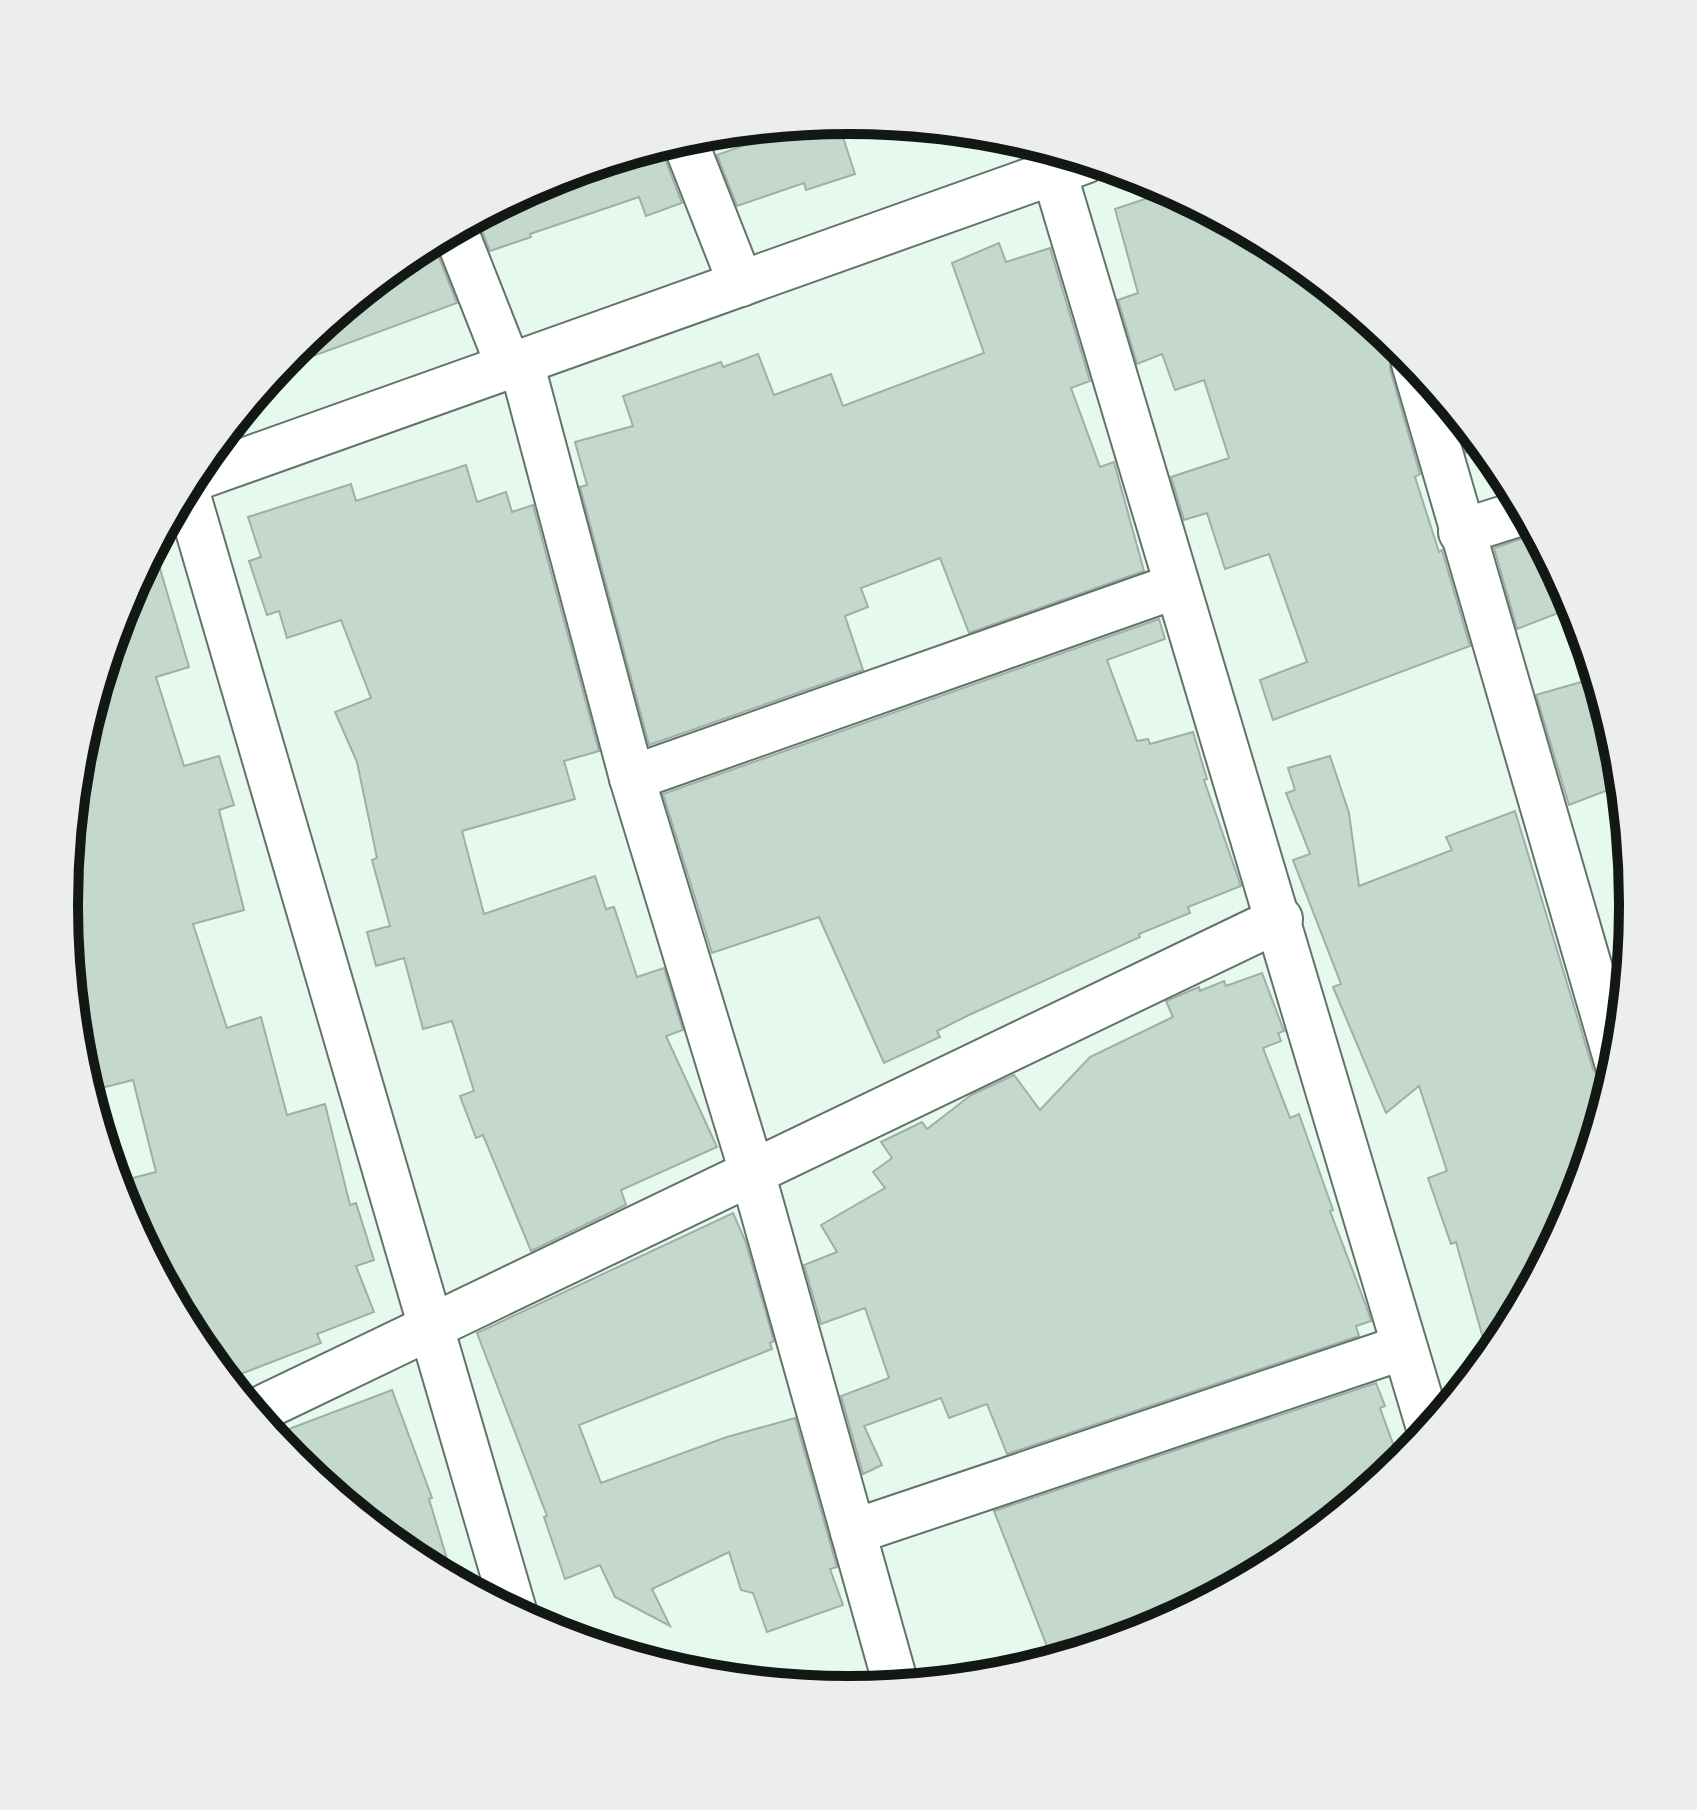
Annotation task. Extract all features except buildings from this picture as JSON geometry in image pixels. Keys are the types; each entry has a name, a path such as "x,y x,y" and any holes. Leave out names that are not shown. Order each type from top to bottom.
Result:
{"street":[{"path":"689,151 741,284"},
{"path":"211,472 741,284 1055,163"},
{"path":"1063,166 1176,586 1280,919 1425,1416"},
{"path":"460,240 515,364 632,778 752,1172 893,1674"},
{"path":"1422,390 1608,1031"},
{"path":"191,505 428,1327 510,1597"},
{"path":"1461,532 1513,515"},
{"path":"632,778 1176,586"},
{"path":"264,1407 1280,919"},
{"path":"853,1532 1404,1347"}]}
